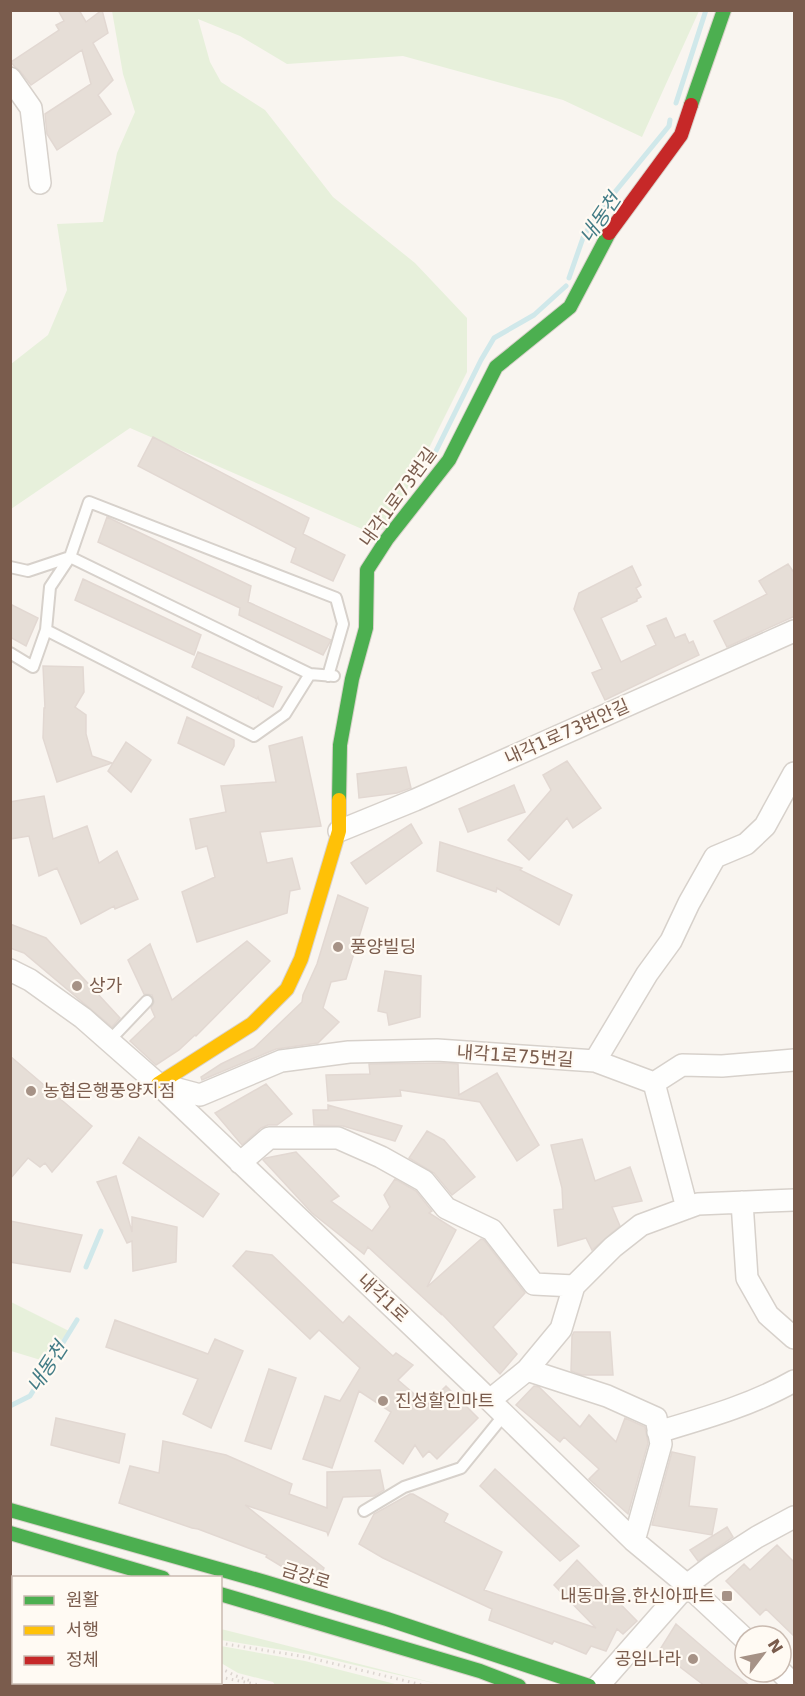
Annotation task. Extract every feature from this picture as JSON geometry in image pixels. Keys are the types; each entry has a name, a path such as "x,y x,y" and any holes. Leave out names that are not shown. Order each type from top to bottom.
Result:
{"street":[{"name":"내각1로73번길","path":"158,1084 252,1024 287,989 301,958 339,831 340,745 352,679 366,628 368,570 387,539 449,460 496,367 570,307 609,234 681,135 724,10"},
{"path":"10,78 31,108 40,183"},
{"name":"내각1로73번안길","path":"339,831 415,800 795,631"},
{"name":"내각1로75번길","path":"158,1084 200,1095 281,1060 349,1052 437,1050 595,1061 646,974 671,941 715,857 746,844 765,826 795,773"},
{"name":"내각1로","path":"10,970 30,980 83,1018 158,1084 634,1541 687,1585 733,1628"},
{"path":"654,1083 682,1065 722,1066 795,1060"},
{"path":"595,1061 654,1083"},
{"path":"654,1083 687,1208"},
{"path":"240,1163 268,1138 338,1138 424,1181 446,1208 492,1230 534,1284 574,1286"},
{"path":"497,1408 561,1329 574,1286 613,1247 641,1225 698,1204 795,1200"},
{"path":"742,1202 747,1278 768,1315 795,1338"},
{"path":"526,1370 607,1396 656,1418 661,1444 634,1541"},
{"path":"658,1432 730,1410 795,1381"},
{"name":"금강로","path":"10,1510 387,1619 589,1686"},
{"path":"598,1686 687,1585 757,1537 795,1517"},
{"path":"10,1533 156,1576"},
{"path":"222,1595 480,1671 519,1686"},
{"path":"480,1671 502,1686"}],"lane":[{"path":"10,653 33,667 46,630 50,587 70,557 89,501 336,598 343,624 328,676"},
{"path":"10,567 28,571 70,557 310,674 352,679"},
{"path":"46,630 254,736 285,714 310,674"},
{"path":"109,1041 147,1001"},
{"path":"364,1511 404,1487 461,1468 497,1408"}],"path":[{"path":"222,1643 306,1657 427,1686"},
{"path":"222,1670 237,1681"},
{"path":"222,1677 264,1686"}],"green space":[{"path":"112,11 699,11 642,137 563,100 403,56 287,64 240,36 198,19 210,62 221,82 265,110 333,197 415,263 467,318 467,372 385,530 362,529 130,428 11,509 11,364 48,335 67,290 57,224 103,222 117,153 135,112 123,74"},
{"path":"11,1302 69,1331 44,1361 11,1351"},
{"path":"222,1629 442,1685 307,1654 222,1640"},
{"path":"222,1646 305,1661 399,1685 275,1685 273,1682 238,1673 222,1664"}],"building":[{"path":"58,10 79,10 86,22 102,10 108,33 93,43 113,80 98,95 111,114 57,150 47,134 45,114 91,84 82,50 31,85 11,62 59,30 56,25 64,21"},
{"path":"153,437 309,518 303,534 345,555 333,581 291,562 296,548 138,466"},
{"path":"107,517 251,586 248,602 331,640 323,655 239,615 240,608 98,542"},
{"path":"788,564 795,574 795,616 727,647 714,621 767,594 759,581"},
{"path":"632,566 641,585 636,588 641,597 601,618 621,662 656,645 647,626 666,618 675,638 685,634 689,643 693,641 699,655 605,700 592,673 602,669 574,609 579,593"},
{"path":"83,579 201,635 194,655 75,600"},
{"path":"10,604 38,618 26,646 10,637"},
{"path":"198,652 282,687 273,707 259,700 258,697 257,699 192,667"},
{"path":"43,666 83,667 84,692 75,707 86,715 86,734 92,756 112,763 57,782 43,738 45,708"},
{"path":"187,717 234,740 234,746 224,765 178,743"},
{"path":"302,737 321,826 260,832 267,863 292,858 300,889 290,891 287,913 197,942 182,892 215,877 207,846 196,849 190,819 226,812 221,786 276,782 269,746"},
{"path":"126,742 151,760 131,792 108,771"},
{"path":"567,761 601,808 573,828 567,818 529,860 508,840 551,790 543,775"},
{"path":"406,767 411,788 397,793 359,798 357,774"},
{"path":"514,785 525,812 468,832 459,809"},
{"path":"44,796 53,839 87,826 99,863 117,851 138,899 115,909 114,906 81,924 57,868 39,876 29,836 10,839 10,802"},
{"path":"411,824 422,843 366,884 351,863"},
{"path":"440,842 522,868 520,870 572,895 559,925 497,888 496,892 437,871"},
{"path":"338,895 368,908 346,979 331,982 323,1008 339,1022 318,1043 276,1049 202,1080 201,1077 221,1064 254,1048 302,1002 317,964"},
{"name":"상가","path":"10,924 46,938 120,1018 112,1027 24,953 10,948"},
{"path":"247,941 270,961 196,1036 156,1065 130,1041 155,1017 151,1008 154,1002 152,995 144,994 128,960 150,944 172,1000"},
{"path":"385,971 421,976 420,1017 389,1025 387,1013 378,1011"},
{"name":"농협은행풍양지점","path":"10,1056 92,1126 52,1172 45,1163 40,1167 28,1158 10,1179"},
{"path":"369,1064 458,1064 459,1095 497,1073 539,1145 517,1161 480,1102 400,1090 401,1096 328,1101 326,1075 370,1074"},
{"path":"266,1084 292,1114 277,1125 261,1128 242,1145 215,1113"},
{"path":"328,1105 402,1126 395,1141 343,1126 314,1125 313,1110 328,1110"},
{"path":"427,1131 444,1140 475,1177 452,1195 434,1173 409,1158"},
{"path":"139,1137 219,1194 203,1217 123,1163"},
{"path":"582,1139 595,1181 630,1167 642,1201 612,1207 620,1226 592,1250 586,1238 558,1246 554,1210 563,1209 562,1188 551,1145"},
{"path":"296,1152 339,1196 331,1201 372,1231 390,1207 384,1195 395,1179 416,1191 432,1211 429,1213 456,1230 427,1287 481,1239 484,1240 525,1293 493,1327 517,1354 500,1374 441,1313 368,1247 364,1254 312,1213 263,1160"},
{"path":"116,1176 132,1232 132,1217 177,1227 176,1262 133,1271 132,1241 127,1243 97,1182"},
{"path":"10,1221 82,1235 70,1272 10,1262"},
{"path":"246,1251 272,1255 343,1323 349,1316 393,1356 396,1353 413,1365 398,1380 427,1405 446,1386 478,1418 437,1459 429,1451 423,1457 415,1445 403,1464 375,1441 391,1412 359,1391 332,1468 303,1459 325,1396 340,1401 360,1368 319,1330 310,1339 233,1266"},
{"path":"115,1320 208,1354 215,1339 243,1351 211,1428 183,1414 198,1379 106,1347"},
{"path":"574,1332 610,1332 613,1375 582,1375 571,1371"},
{"path":"269,1369 296,1378 271,1449 245,1441"},
{"path":"534,1386 539,1387 580,1427 589,1415 616,1442 625,1418 645,1427 648,1443 628,1514 589,1479 599,1469 564,1437 560,1442 516,1405"},
{"path":"56,1418 125,1434 119,1463 51,1445"},
{"path":"163,1441 226,1455 292,1484 289,1494 327,1508 327,1472 380,1470 384,1490 374,1496 343,1497 328,1535 327,1532 245,1505 324,1568 319,1580 291,1572 266,1557 267,1555 119,1503 130,1466 159,1473"},
{"path":"672,1452 695,1457 689,1506 717,1509 712,1535 652,1525"},
{"path":"495,1469 579,1546 560,1561 480,1486"},
{"path":"410,1494 448,1514 444,1522 502,1552 484,1590 596,1628 554,1585 577,1560 637,1621 623,1634 617,1629 606,1651 591,1646 586,1654 554,1641 552,1644 489,1620 492,1609 383,1558 359,1544 374,1514"},
{"path":"727,1527 733,1537 698,1561 690,1550"},
{"path":"777,1545 795,1563 795,1637 793,1624 782,1624 766,1609 760,1615 726,1581 744,1564 750,1570"},
{"name":"공임나라","path":"676,1624 733,1673 733,1684 750,1686 705,1686 659,1651"}],"waterway":[{"name":"내동천","path":"676,103 706,10"},
{"name":"내동천","path":"569,278 584,235 610,198 669,126 670,120"},
{"name":"내동천","path":"431,461 494,338 534,315 566,286"},
{"name":"내동천","path":"86,1267 101,1231"},
{"name":"내동천","path":"10,1406 30,1396 77,1320"}],"traffic: fast":[{"path":"691,105 724,10"},
{"path":"339,800 340,745 352,679 366,628 367,570 387,539 449,460 496,367 570,307 609,233"},
{"path":"10,1510 387,1619 589,1686"},
{"path":"10,1533 156,1576"},
{"path":"222,1595 480,1671 519,1686"}],"traffic: slow":[{"path":"158,1084 252,1024 287,989 301,959 339,831 339,800"}],"traffic: jam":[{"path":"609,233 681,135 691,105"}],"place":[{"name":"풍양빌딩","path":"338,947"},
{"name":"상가","path":"77,986"},
{"name":"농협은행풍양지점","path":"31,1091"},
{"name":"진성할인마트","path":"383,1401"},
{"name":"내동마을.한신아파트","path":"727,1596"},
{"name":"공임나라","path":"693,1659"}]}
